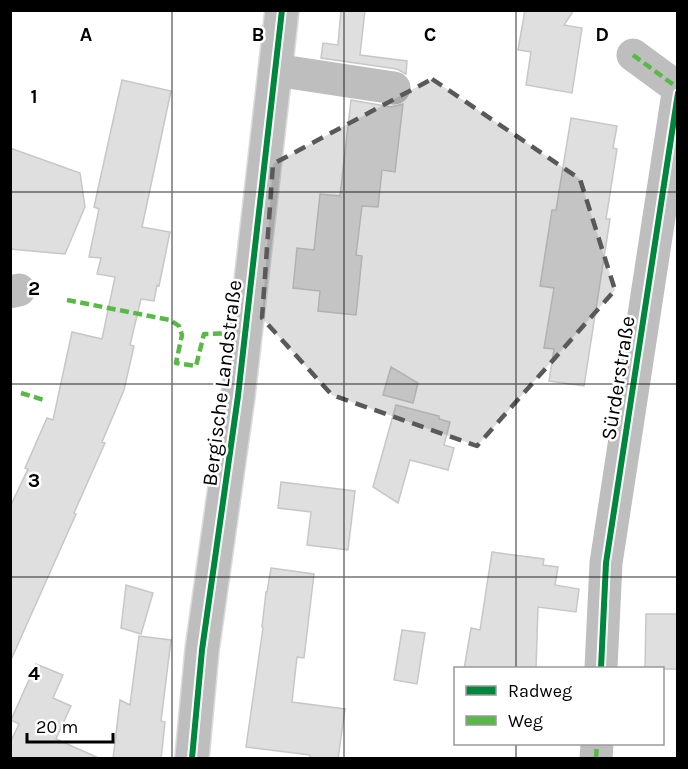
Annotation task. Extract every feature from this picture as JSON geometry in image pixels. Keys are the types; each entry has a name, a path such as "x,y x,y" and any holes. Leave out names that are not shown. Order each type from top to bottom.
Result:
{"main road":[{"name":"Bergische Landstraße","path":"192,759 202,650 238,396 282,10"},
{"path":"633,56 678,88"},
{"path":"275,70 394,88"},
{"name":"Sürderstraße","path":"601,667 606,563 678,93"}],"highlighted area":[{"path":"432,79 580,179 615,290 477,446 332,395 262,318 273,164"}],"building":[{"path":"341,10 365,10 360,55 407,61 406,74 397,69 321,58 323,43 338,45"},
{"path":"525,10 574,10 564,25 582,28 572,93 526,85 531,52 518,50"},
{"path":"122,80 171,91 142,227 170,232 154,301 141,299 130,345 134,346 124,390 102,442 105,443 10,662 10,507 28,469 25,468 47,418 53,420 72,332 102,339 115,277 97,274 101,258 89,257 99,209 94,207"},
{"path":"351,100 391,107 403,104 395,172 382,170 378,207 362,206 356,255 362,256 356,315 318,311 320,291 293,288 297,248 314,250 320,194 340,196"},
{"path":"571,118 617,126 613,148 617,149 606,219 610,219 584,386 549,381 554,349 544,348 554,288 540,286 552,210 556,210"},
{"path":"10,148 80,173 85,207 65,254 10,249"},
{"path":"391,367 418,383 413,403 383,395"},
{"path":"396,405 439,416 439,419 450,422 444,445 454,448 448,470 410,460 398,503 373,487"},
{"path":"281,482 355,491 348,550 307,545 311,512 278,508"},
{"path":"492,552 544,559 543,565 558,567 555,585 579,589 576,612 538,607 536,667 464,667 471,628 480,630"},
{"path":"271,568 314,574 304,658 297,657 292,702 345,709 338,759 310,759 310,755 246,747"},
{"path":"126,585 153,593 141,634 121,628"},
{"path":"646,614 678,614 678,669 645,667"},
{"path":"402,630 425,633 417,684 394,680"},
{"path":"139,636 171,640 161,721 165,722 161,759 113,759 120,700 130,705"},
{"path":"36,664 63,675 53,698 71,706 56,739 101,759 10,759 10,743 19,724 11,720"}],"marked path":[{"path":"633,55 678,88"},
{"path":"67,300 170,320 179,326 182,335 176,363 196,366 204,334 245,333"},
{"path":"21,393 44,400"},
{"path":"596,758 597,745"}],"cycle path":[{"path":"192,758 202,650 238,396 282,10"},
{"path":"601,667 606,563 678,93"}]}
